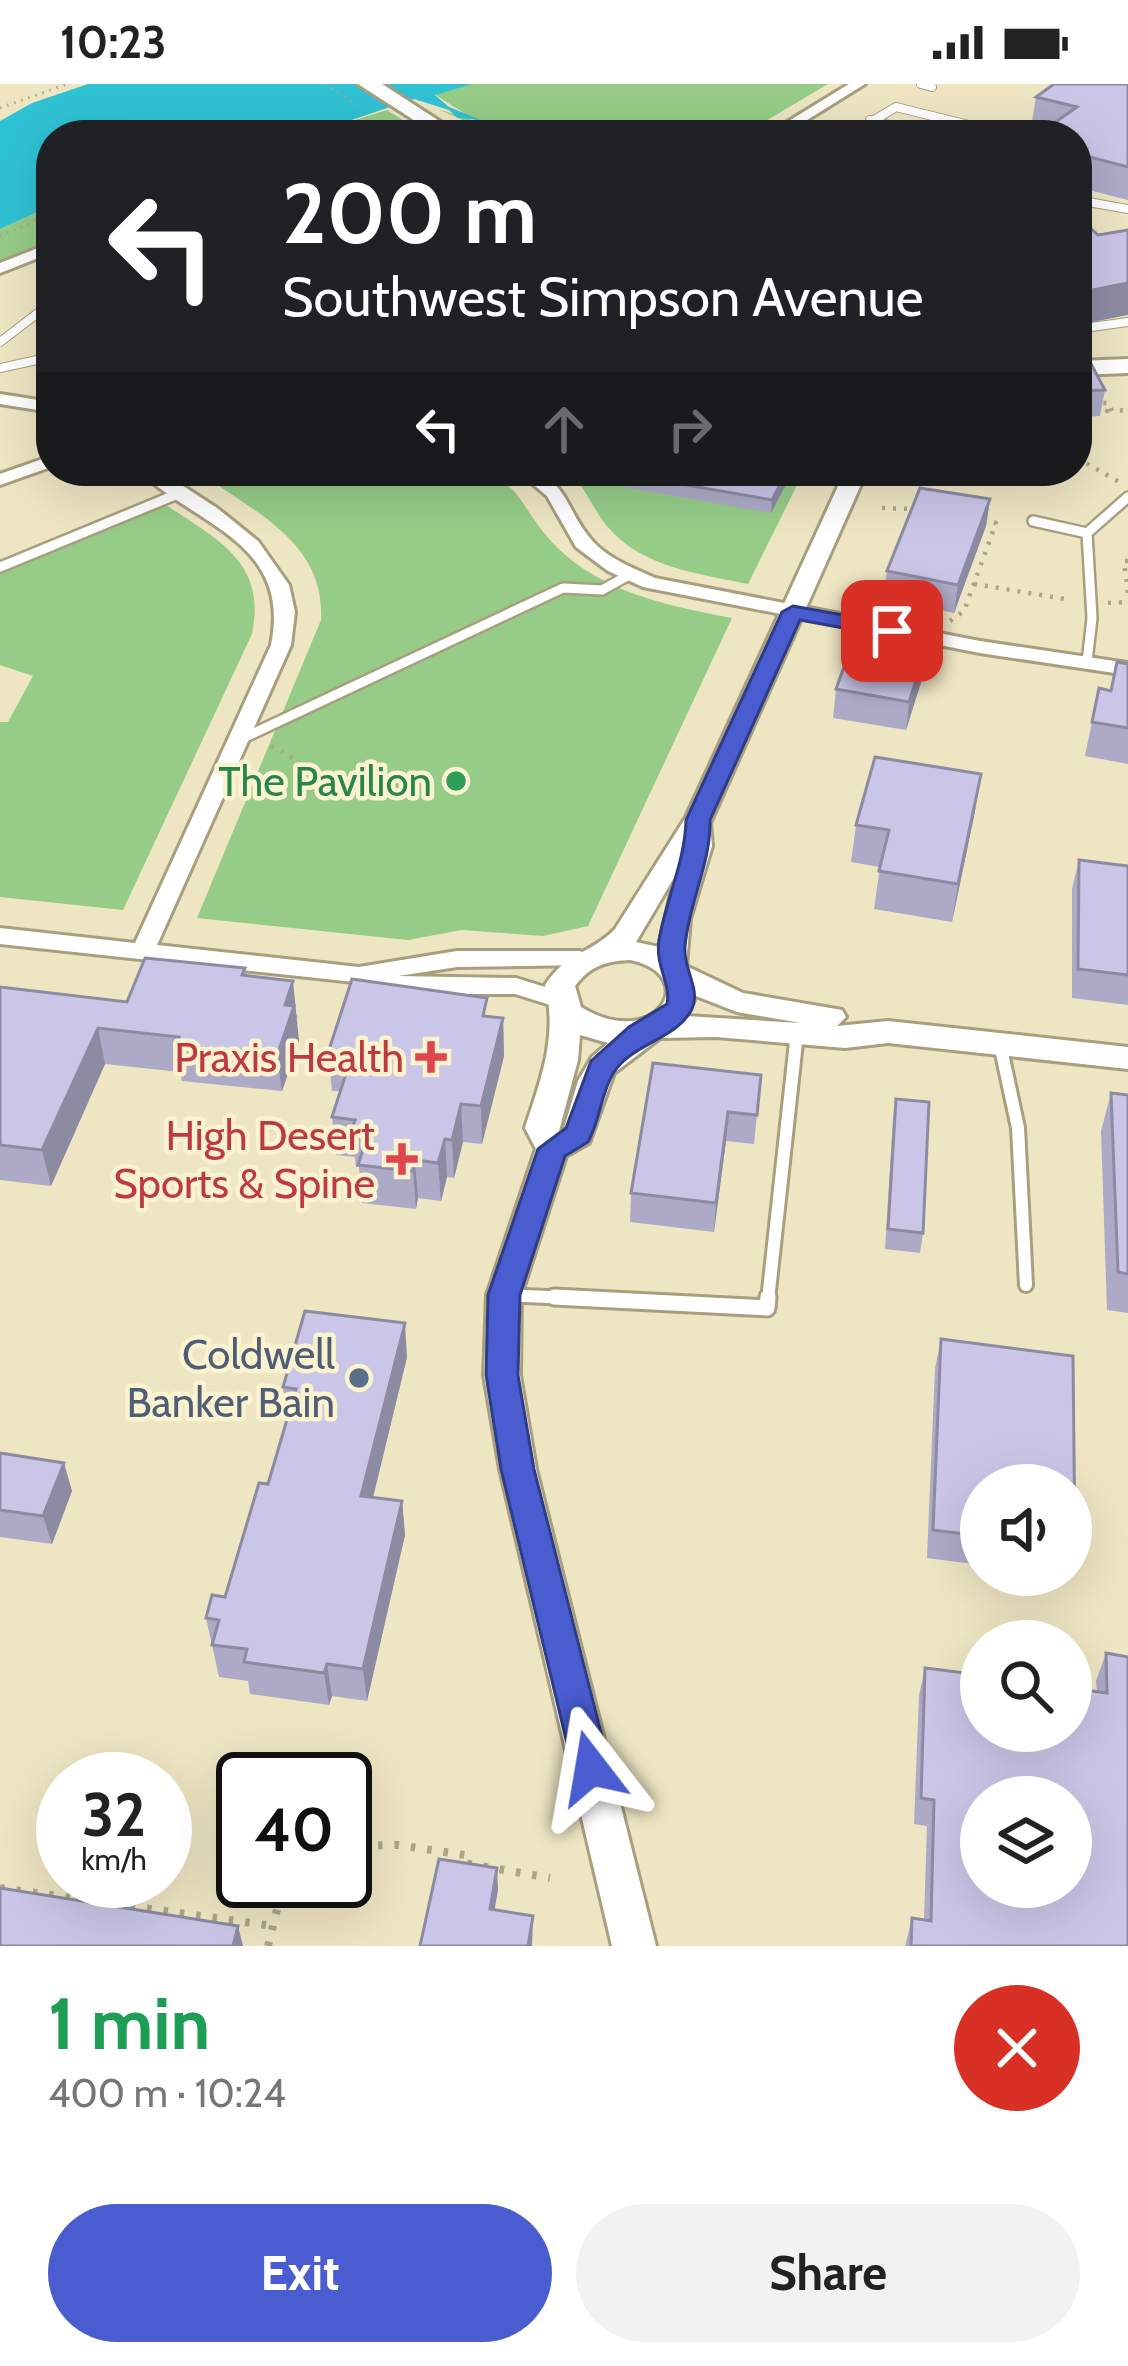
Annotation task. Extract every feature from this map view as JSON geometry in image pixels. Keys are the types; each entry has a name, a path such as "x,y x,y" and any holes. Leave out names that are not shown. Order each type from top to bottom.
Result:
{"main road":[{"path":"368,84 426,120"},
{"path":"1092,352 1128,351"},
{"path":"1092,367 1128,366"}],"street":[{"path":"798,120 858,84"},
{"path":"0,268 36,254"},
{"path":"0,400 36,405"},
{"path":"0,480 36,467"},
{"path":"143,951 281,645 286,610 278,578 259,551 170,486"},
{"path":"545,486 583,543 629,574 683,593 1128,669"},
{"path":"612,950 644,914 678,841 698,820 852,486"},
{"path":"634,1946 518,1469 502,1375 504,1295 552,1149 578,1135 601,1068 680,1005 682,992 674,972 680,900 698,846 698,820"},
{"path":"0,936 354,974 408,986 515,986 564,1006 598,1032 699,1025 845,1036 888,1032 1128,1058"},
{"path":"354,974 457,959 579,959 612,950 653,957 737,1002 848,1019 888,1032"},
{"path":"552,1149 541,1128 563,1060 560,985 579,959"}],"lane":[{"path":"921,84 932,87"},
{"path":"870,120 888,108 904,107 953,120"},
{"path":"1092,203 1128,209"},
{"path":"0,342 36,314"},
{"path":"1092,327 1128,322"},
{"path":"0,368 36,360"},
{"path":"0,567 156,486"},
{"path":"1087,662 1088,532 1128,497"},
{"path":"1033,520 1088,532"},
{"path":"238,740 563,588 602,590 629,574"},
{"path":"504,1295 767,1308 797,1033"},
{"path":"1000,1044 1018,1128 1026,1285"}],"path":[{"path":"0,108 68,84"},
{"path":"0,236 36,219"},
{"path":"1110,396 1116,408 1128,409 1112,411 1109,403 1103,403 1107,411 1102,411 1096,397 1110,396"},
{"path":"1092,467 1128,487"},
{"path":"881,508 930,511"},
{"path":"940,622 961,617 996,523 974,519"},
{"path":"974,584 1090,602 1128,598 1124,561 1128,561"},
{"path":"268,745 297,760 308,776"},
{"path":"372,1845 465,1855 464,1862 550,1878"},
{"path":"0,1888 273,1926"},
{"path":"268,1946 277,1908"}],"green space":[{"path":"472,84 828,84 768,120 475,120 434,94"},
{"path":"387,110 403,120 355,120"},
{"path":"36,213 36,249 0,262 0,229"},
{"name":"The Pavilion","path":"219,486 508,486 563,553 606,582 655,600 732,618 588,926 543,936 462,930 408,940 197,918 321,620 314,574 290,539"},
{"path":"581,486 797,486 748,584 653,560 607,526"},
{"name":"The Pavilion","path":"166,505 220,542 245,571 255,609 252,634 123,910 0,897 0,722 8,722 33,676 0,665 0,574"}],"water":[{"path":"88,84 472,84 435,95 449,107 481,120 458,118 449,110 414,99 352,120 36,120 36,213 0,229 0,121 32,103"}],"building":[{"path":"1054,84 1128,84 1128,167 1092,158 1092,120 1058,120 1077,107 1036,97"},
{"path":"1092,230 1098,235 1128,230 1128,283 1092,290"},
{"path":"1092,366 1105,390 1092,390"},
{"path":"692,486 779,486 772,500"},
{"path":"920,488 990,499 958,585 887,571"},
{"path":"862,617 933,628 909,702 836,689"},
{"path":"1117,662 1128,664 1128,728 1092,722 1099,688 1111,691"},
{"path":"875,757 981,774 958,884 879,871 889,830 856,825"},
{"path":"1079,860 1128,866 1128,975 1078,969"},
{"path":"145,958 245,968 242,975 293,981 285,1005 294,1006 277,1056 176,1045 179,1037 98,1028 42,1150 0,1145 0,987 127,1002"},
{"path":"352,979 487,998 483,1016 503,1018 481,1106 461,1104 452,1140 445,1139 438,1163 415,1160 413,1171 358,1165 369,1131 352,1129 355,1120 332,1117 352,1055 328,1053"},
{"path":"653,1063 761,1075 757,1115 728,1112 716,1203 631,1193"},
{"path":"1111,1093 1128,1095 1128,1274 1118,1272"},
{"path":"896,1099 929,1102 923,1233 888,1229"},
{"path":"305,1311 405,1323 361,1496 402,1501 363,1669 327,1664 324,1673 244,1662 247,1649 212,1645 219,1620 206,1618 212,1595 225,1597 259,1483 268,1484 296,1389 283,1387"},
{"path":"941,1339 1073,1356 1074,1464 960,1464 960,1533 933,1530"},
{"path":"0,1453 64,1463 43,1516 0,1510"},
{"path":"1106,1653 1128,1657 1128,1946 911,1946 912,1918 931,1921 934,1800 921,1798 925,1668 960,1672 960,1752 1092,1752 1092,1691 1107,1693"},
{"path":"439,1859 497,1868 490,1909 533,1916 528,1946 420,1946"},
{"path":"0,1888 36,1894 36,1908 125,1908 238,1926 233,1946 0,1946"}],"place":[{"name":"The Pavilion","path":"456,781"},
{"name":"Praxis Health","path":"431,1057"},
{"name":"High Desert Sports & Spine","path":"402,1159"},
{"name":"Coldwell Banker Bain","path":"359,1378"}],"route":[{"path":"591,1768 518,1469 502,1375 504,1295 552,1149 578,1135 601,1068 639,1034 672,1018 680,1005 682,992 670,968 672,939 698,846 698,820 793,612 892,631"}]}
